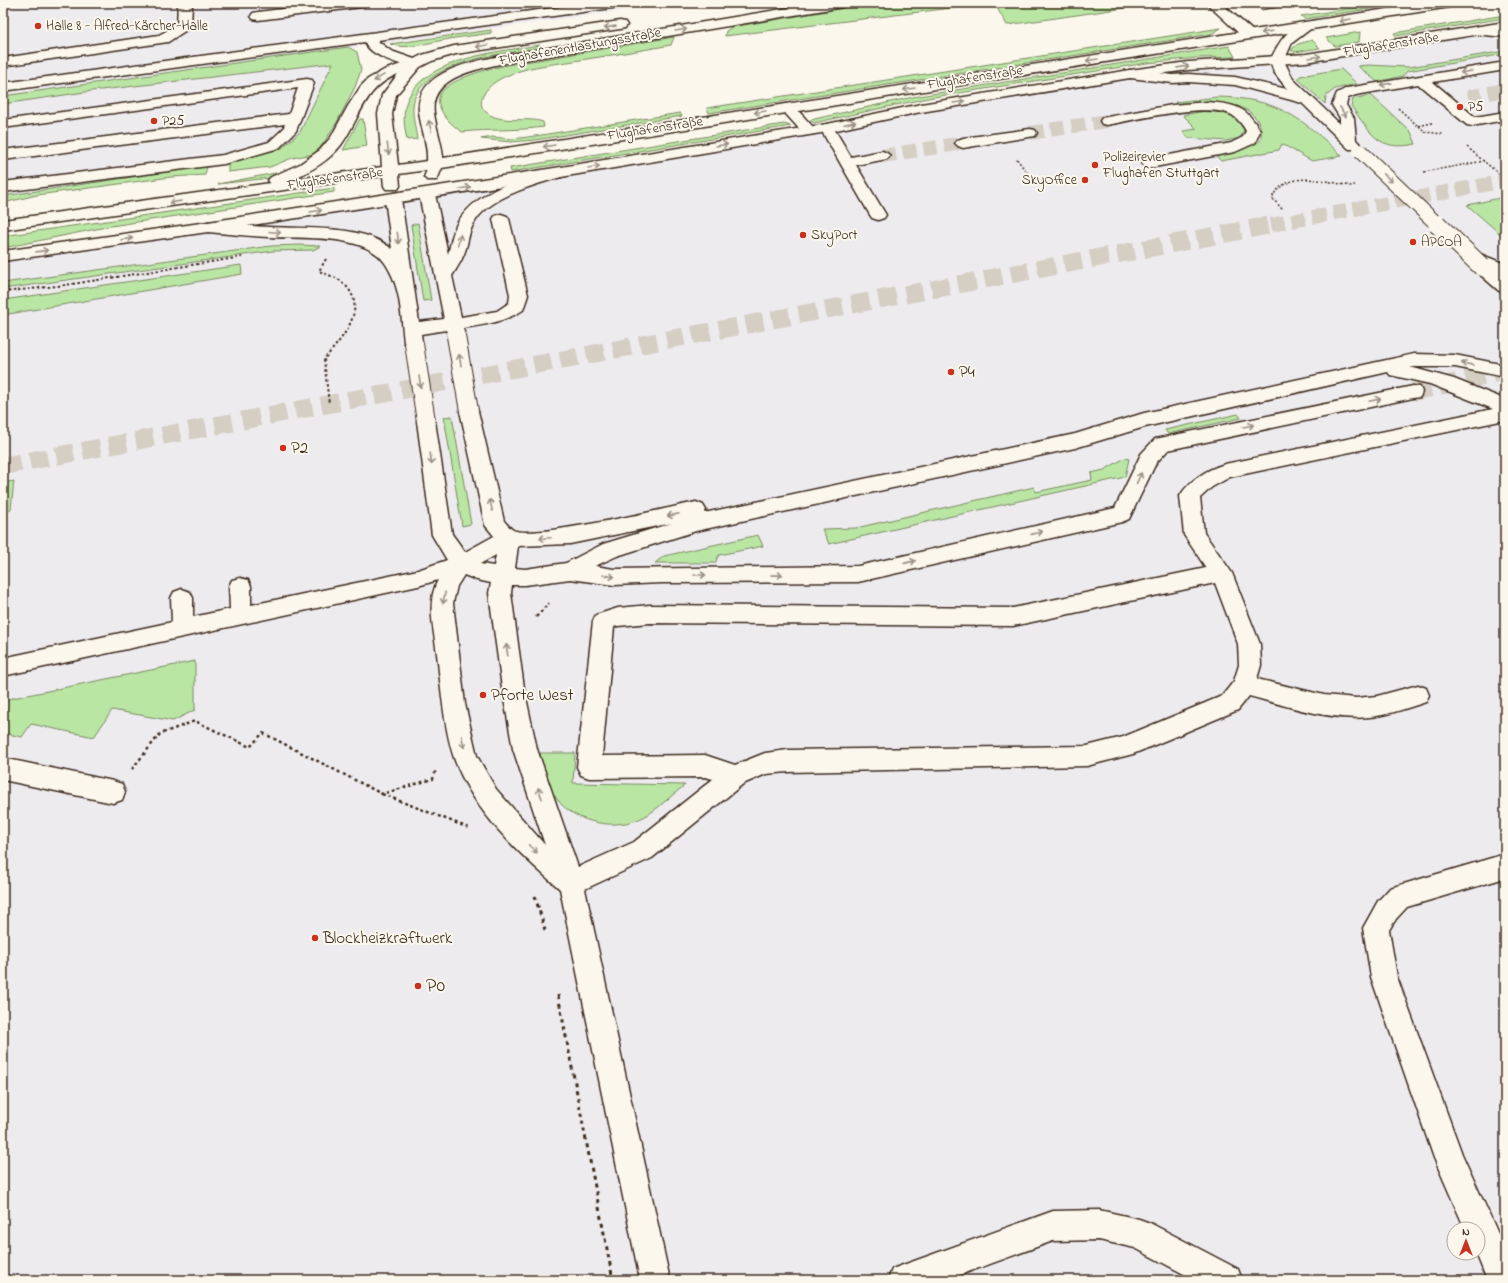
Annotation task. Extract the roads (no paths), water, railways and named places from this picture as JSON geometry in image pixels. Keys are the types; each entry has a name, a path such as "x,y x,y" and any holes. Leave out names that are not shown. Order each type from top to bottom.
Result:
{"main road":[{"path":"3,62 163,39 184,27 185,3"},
{"path":"260,52 258,10 362,3"},
{"path":"3,87 619,3"},
{"path":"687,16 774,3"},
{"name":"Flughafenentlastungsstraße","path":"427,194 436,164 434,140 425,106 426,98 437,83 464,70 500,60 842,3"},
{"path":"1213,3 1249,35"},
{"name":"Flughafenstraße","path":"3,225 214,197 391,171 1450,3"},
{"path":"1383,13 1375,31 1375,40 1384,46"},
{"name":"Flughafenentlastungsstraße","path":"462,564 442,535 393,199 391,171 384,121 387,104 394,86 415,64 427,58 454,50 631,24"},
{"name":"Flughafenstraße","path":"1277,61 1286,41 1306,26"},
{"name":"Flughafenstraße","path":"3,256 427,194 827,128 921,108 1130,74 1188,66 1277,61 1384,46 1505,26"},
{"path":"1479,31 1505,33"},
{"path":"371,36 372,44 386,54 415,64"},
{"path":"1277,61 1281,72 1288,82 1306,100 1505,287"},
{"path":"214,197 255,187 290,175 320,157 331,147 341,133 357,101 367,86 376,79 392,71 415,64"},
{"path":"1354,146 1347,118 1339,105 1342,96 1352,91 1374,86 1505,66"},
{"path":"1130,74 1173,79 1188,78 1235,82 1278,91 1306,100"},
{"path":"1421,79 1472,122 1505,116"},
{"path":"3,124 307,83 289,131 274,145 224,159 3,187"},
{"path":"1107,121 1179,109 1219,107 1236,111 1248,121 1253,131 1250,140 1235,147 1149,162"},
{"path":"788,108 809,131"},
{"path":"4,158 295,118"},
{"path":"827,128 878,216"},
{"path":"963,143 1030,133"},
{"path":"846,162 882,156"},
{"path":"444,275 456,253 460,234 474,212 505,192 567,171"},
{"path":"427,194 455,330 469,411 495,525 508,538"},
{"path":"412,336 455,330 503,315 517,306 519,295 500,219"},
{"path":"208,227 287,233 314,233 346,237 382,250 393,262 404,282"},
{"path":"1470,255 1505,270"},
{"path":"561,572 610,550 696,523 1075,441 1144,420 1414,360 1455,361 1505,371"},
{"path":"1377,369 1418,373 1456,386 1502,412"},
{"path":"1502,412 1495,395 1498,387 1505,381"},
{"path":"462,564 476,572 501,576 524,577 561,572 614,577 662,575 858,574 1122,514 1148,459 1162,444 1413,392"},
{"path":"570,883 643,850 735,776 765,764 788,761 1088,756 1125,747 1230,703 1244,685 1250,666 1249,644 1235,605 1221,573 1194,535 1190,496 1205,482 1224,471 1502,412"},
{"path":"3,667 418,578 462,564 508,538 528,539 570,536 791,490 835,494"},
{"path":"508,538 501,576 500,593 513,688 525,749 570,883 655,1280"},
{"path":"462,564 447,583 442,603 454,704 466,758 487,797 533,850 570,883"},
{"path":"735,776 705,766 589,767 604,621 618,617 650,614 1013,617 1221,573"},
{"path":"240,586 241,616"},
{"path":"182,598 183,629"},
{"path":"1244,685 1327,704 1353,707 1371,707 1418,695"},
{"path":"3,769 113,792"},
{"path":"1503,1280 1449,1158 1384,977 1376,928 1387,910 1399,897 1505,866"},
{"path":"903,1280 1053,1226 1099,1225 1138,1234 1227,1280"}],"tunnel":[{"path":"1468,97 1505,90"},
{"path":"1030,133 1107,121"},
{"path":"882,156 963,143"},
{"path":"1271,225 1505,181"},
{"path":"3,466 1276,224"},
{"path":"1413,392 1505,371"}],"tram line":[{"path":"1261,10 1307,3"}],"place":[{"name":"Halle 8 - Alfred-Kärcher-Halle","path":"38,26"},
{"name":"P5","path":"1460,107"},
{"name":"P25","path":"154,121"},
{"name":"Polizeirevier Flughafen Stuttgart","path":"1095,165"},
{"name":"SkyOffice","path":"1085,180"},
{"name":"SkyPort","path":"803,235"},
{"name":"APCOA","path":"1413,242"},
{"name":"P4","path":"951,372"},
{"name":"P2","path":"283,448"},
{"name":"Pforte West","path":"483,695"},
{"name":"Blockheizkraftwerk","path":"315,938"},
{"name":"P0","path":"418,986"}]}
